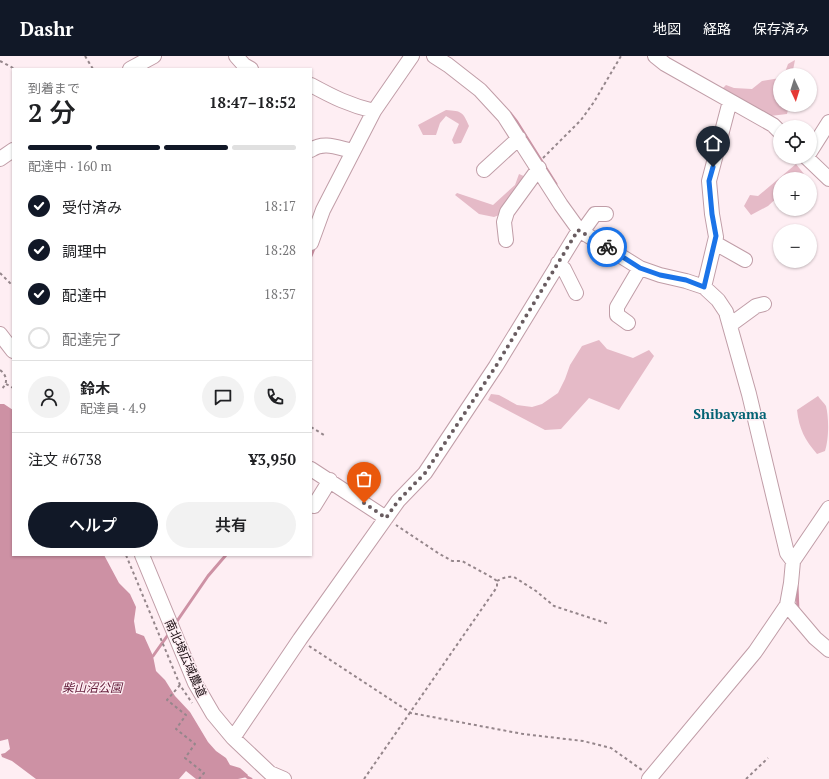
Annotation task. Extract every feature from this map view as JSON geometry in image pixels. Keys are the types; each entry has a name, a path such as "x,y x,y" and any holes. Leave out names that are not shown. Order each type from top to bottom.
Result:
{"street":[{"path":"132,68 154,56"},
{"path":"236,56 244,65 249,68"},
{"path":"312,240 323,210 374,111 412,56"},
{"path":"434,56 480,90 504,116 561,205 580,231 640,268 660,275 686,280 704,287 718,300 726,312 730,325 749,394 787,553 792,561"},
{"path":"656,56 665,64 773,125"},
{"path":"312,86 356,107 374,111"},
{"path":"704,287 716,236 709,181 730,101"},
{"path":"817,141 829,122"},
{"path":"484,170 519,138"},
{"path":"312,149 318,145 326,145 353,151"},
{"path":"0,159 12,151"},
{"path":"815,164 829,179"},
{"path":"506,240 504,222 507,212 537,166"},
{"path":"233,738 300,639 398,501 425,473 496,366 558,263 580,231 595,214 606,214"},
{"path":"714,243 745,260"},
{"path":"558,263 564,269 576,293"},
{"path":"628,323 617,314 617,307 640,268"},
{"path":"730,325 756,306 764,304"},
{"path":"0,334 12,350"},
{"path":"312,470 386,518"},
{"path":"314,506 330,480"},
{"path":"650,777 755,652 787,605 791,583 792,561 829,508"},
{"name":"南北埼広域農道","path":"142,556 195,683 213,714 267,776 284,779"},
{"path":"787,605 815,638 829,650"}],"path":[{"path":"84,56 92,68"},
{"path":"537,166 581,120 594,102 621,56"},
{"path":"0,61 13,68"},
{"path":"0,273 12,285"},
{"path":"0,370 6,377 6,384 0,390"},
{"path":"6,384 12,387"},
{"path":"312,428 324,435"},
{"path":"386,518 452,561 462,561 497,581"},
{"path":"497,581 511,576 514,577 536,591 554,606 609,624"},
{"path":"364,779 497,587 497,581"},
{"path":"300,639 411,713 523,734 583,741 610,748 650,777"},
{"path":"180,685 167,700 186,715 176,729 195,744 185,758 204,773 199,779"},
{"path":"746,779 768,758"}],"shaded area":[{"path":"795,60 793,68 787,68 788,64"},
{"path":"773,79 773,112 787,112 787,114 770,116 722,89 726,85 734,88 752,89 762,81"},
{"path":"446,110 461,113 467,121 469,126 461,143 454,144 452,140 459,124 446,116 440,123 436,135 423,135 418,125"},
{"path":"796,164 802,172 786,172"},
{"path":"519,174 526,177 502,214 494,217 479,214 455,195 457,193 493,205 515,185"},
{"path":"773,183 773,201 768,206 751,215 744,206 750,195 758,196"},
{"path":"599,340 607,349 633,358 649,350 654,356 619,410 589,398 561,429 545,430 488,400 491,394 499,395 517,405 532,407 542,404 558,393 570,365 582,346"},
{"path":"818,396 826,406 828,428 825,451 817,454 803,434 799,423 797,410"},
{"name":"柴山沼公園","path":"0,404 4,404 12,409 12,556 105,556 119,583 130,594 136,607 134,621 136,633 144,636 153,656 156,671 165,680 175,696 190,712 208,742 216,751 226,758 230,765 240,768 248,775 247,777 238,779 196,779 186,771 179,779 36,779 12,761 2,757 1,754 10,749 8,739 0,741"}],"waterway":[{"path":"510,113 556,184"},
{"path":"312,254 315,246"},
{"path":"175,624 208,576 225,556"},
{"path":"797,586 798,611"},
{"path":"153,656 170,632"},
{"path":"247,777 251,779"}],"way so far":[{"path":"364,503 386,518 398,501 425,473 496,366 578,230 607,247"}],"district":[{"name":"Shibayama","path":"730,413"}],"route":[{"path":"607,247 640,268 660,275 686,280 704,287 716,236 709,181 713,167"}]}
